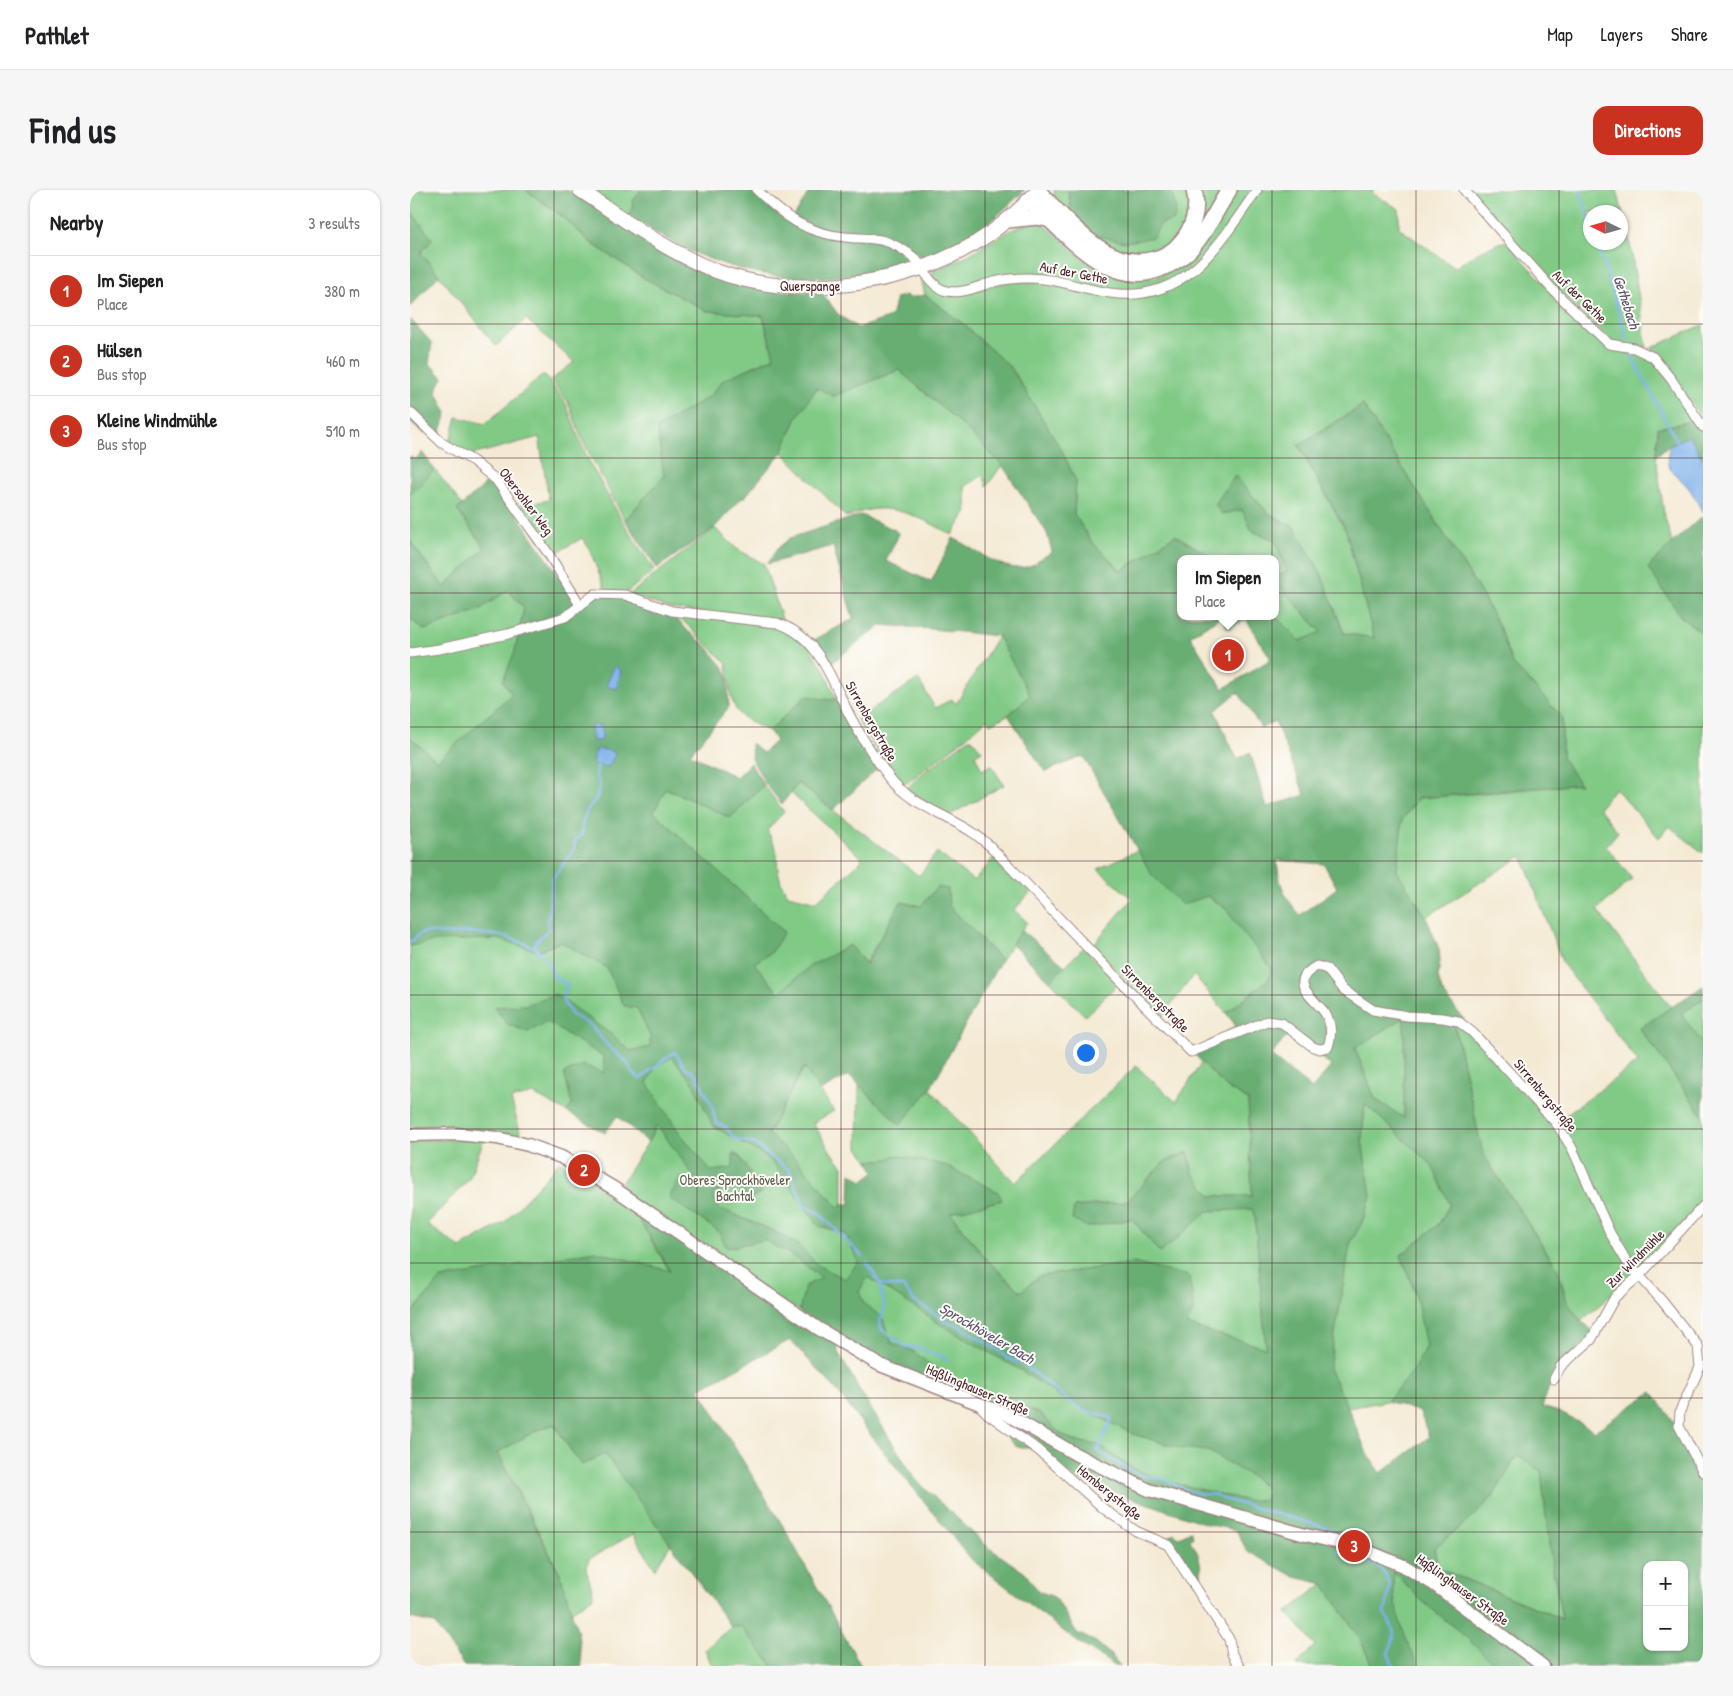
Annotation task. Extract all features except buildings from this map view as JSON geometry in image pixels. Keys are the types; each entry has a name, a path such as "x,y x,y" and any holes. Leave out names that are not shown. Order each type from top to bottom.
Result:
{"highway":[{"path":"1035,194 1098,247 1118,258 1138,262 1164,256 1181,243 1194,216 1196,205 1194,190"},
{"path":"1035,194 1052,221 1078,246 1101,263 1125,272 1147,273 1171,265 1183,256 1202,235 1229,190"},
{"path":"1008,220 1038,217 1052,221"}],"main road":[{"name":"Querspange","path":"580,190 680,255 718,272 747,281 776,285 841,286 873,280 921,267 959,252 1008,220 1035,194"},
{"name":"Haßlinghauser Straße","path":"410,1135 456,1134 497,1138 528,1145 560,1157 615,1189 756,1286 858,1353 904,1375 1008,1415 1078,1454 1149,1490 1376,1553 1404,1566 1432,1583 1543,1666"}],"street":[{"name":"Auf der Gethe","path":"757,190 773,206 793,221 818,233 888,242 902,249 917,261 936,286 953,292 996,281 1026,278 1062,281 1096,291 1136,295 1170,286 1195,270 1216,247 1258,190"},
{"name":"Auf der Gethe","path":"1464,190 1552,289 1610,344 1634,348 1653,357 1671,379 1703,427"},
{"name":"Obersohler Weg","path":"410,412 442,443 473,461 496,480 548,553 580,605"},
{"name":"Sirrenbergstraße","path":"410,652 439,649 508,634 565,617 595,594 625,595 672,611 778,623 793,630 816,650 825,664 851,718 890,778 902,791 974,834 990,846 1104,965 1191,1052 1267,1021 1282,1023 1313,1047 1320,1049 1328,1047 1331,1038 1331,1028 1325,1014 1303,988 1304,977 1310,969 1317,966 1327,969 1343,990 1373,1010 1407,1016 1443,1018 1458,1021 1473,1033 1556,1123 1572,1148 1618,1247 1627,1262 1698,1346 1700,1367 1680,1411 1679,1426 1703,1472"},
{"name":"Zur Windmühle","path":"1554,1379 1561,1366 1591,1340 1615,1297 1639,1276 1703,1206"},
{"name":"Hombergstraße","path":"977,1402 988,1414 1038,1450 1104,1509 1136,1531 1168,1545 1230,1639 1232,1654 1239,1666"}],"green space":[{"path":"410,190 526,190 563,217 590,242 644,278 707,311 763,316 774,357 723,380 710,396 657,428 664,476 625,520 583,442 568,402 551,380 574,362 526,319 496,346 421,253 432,239 410,210"},
{"path":"526,190 567,190 677,260 708,276 748,288 822,293 838,314 858,328 888,318 892,314 896,298 906,295 909,298 925,295 963,324 1012,369 1061,449 1076,481 1074,514 1092,542 1121,571 1175,535 1208,555 1177,555 1177,620 1215,620 1190,636 1223,689 1271,659 1247,620 1279,620 1300,641 1321,632 1279,585 1279,575 1287,572 1275,540 1252,531 1242,510 1222,514 1215,504 1235,476 1268,513 1294,527 1320,571 1344,633 1374,638 1346,531 1299,445 1363,405 1481,593 1500,629 1512,663 1562,717 1562,758 1580,784 1418,798 1402,820 1397,871 1426,917 1439,949 1438,977 1442,991 1464,1020 1454,1023 1483,1154 1558,1270 1567,1302 1581,1321 1593,1331 1590,1339 1556,1368 1542,1407 1559,1412 1595,1431 1652,1392 1678,1427 1703,1477 1703,1666 1495,1666 1467,1638 1421,1600 1394,1572 1393,1584 1396,1608 1418,1666 1372,1666 1361,1641 1324,1584 1295,1577 1247,1551 1236,1530 1207,1524 1073,1478 1039,1449 1015,1446 1002,1431 1014,1404 1041,1414 1061,1434 1075,1441 1099,1445 1133,1469 1162,1480 1248,1501 1266,1499 1268,1490 1254,1478 1208,1451 1179,1448 1133,1434 1065,1400 1022,1371 943,1326 868,1277 859,1291 864,1304 882,1317 892,1343 913,1351 933,1367 948,1375 949,1389 882,1361 799,1312 805,1286 822,1278 793,1256 764,1240 727,1248 718,1231 669,1198 680,1178 695,1178 657,1125 648,1142 617,1116 605,1133 567,1112 572,1104 564,1073 583,1065 604,1073 604,1057 547,1022 528,1032 507,1024 494,1007 525,1005 555,994 612,1035 630,1051 650,1047 650,1036 637,1008 624,1006 607,968 561,942 538,951 498,939 435,941 410,946 410,737 437,761 512,694 503,681 515,651 519,632 566,619 596,595 623,597 672,614 705,645 723,666 727,676 729,707 690,754 736,777 750,763 764,785 730,818 666,788 654,812 784,932 772,952 754,963 779,993 810,966 850,945 866,964 901,902 921,906 937,887 948,889 949,906 1001,960 930,1089 900,1125 849,1075 820,1091 804,1067 768,1134 795,1158 838,1207 843,1204 850,1204 851,1173 862,1181 875,1172 868,1161 889,1159 895,1155 944,1165 998,1192 1002,1200 950,1213 987,1260 1021,1292 1039,1276 1133,1263 1189,1276 1194,1309 1186,1325 1266,1348 1255,1218 1252,1209 1208,1211 1160,1253 1132,1219 1088,1227 1072,1220 1074,1207 1126,1202 1163,1163 1188,1152 1193,1173 1211,1196 1252,1196 1248,1100 1226,1087 1192,1052 1236,1026 1226,1013 1269,979 1272,968 1225,908 1208,896 1182,905 1152,875 1083,756 1045,772 1008,715 1030,695 998,636 881,625 829,665 812,641 853,619 833,546 767,564 777,549 790,538 861,515 895,530 899,534 886,561 931,582 953,538 1002,565 1021,568 1037,563 1037,561 1052,552 1047,533 1002,465 962,425 899,370 834,396 817,388 797,417 782,452 744,498 714,528 657,568 625,520 664,476 657,428 710,396 723,380 774,357 763,316 707,311 644,278 590,242 563,217","holes":["1238,692 1261,728 1275,721 1305,795 1267,807 1250,752 1237,759 1215,711","1277,860 1324,864 1337,888 1300,915 1283,890","1404,1019 1404,1118 1375,1099 1355,1048","1290,1032 1331,1066 1312,1089 1271,1056","672,1057 693,1083 713,1126 770,1159 819,1226 846,1234 858,1262 845,1279 819,1266 797,1244 776,1232 719,1208 712,1194 736,1183 748,1200 762,1192 740,1157 733,1153 733,1168 711,1171 679,1132 647,1083 656,1066","1365,1104 1431,1164 1450,1204 1439,1224 1401,1255 1416,1295 1426,1346 1413,1371 1387,1401 1420,1412 1429,1437 1381,1473 1366,1451 1329,1369 1350,1244 1363,1220 1371,1196 1362,1141","1517,1456 1541,1471 1550,1552 1562,1619 1438,1568 1434,1548 1470,1519 1492,1498"]},
{"path":"591,190 641,190 642,191 630,217"},
{"path":"641,190 755,190 792,222 887,244 900,251 913,263 857,274 830,277 804,278 752,272 688,250 630,217 633,201"},
{"path":"810,190 1025,190 991,221 959,243 923,258 903,247 819,229 794,217"},
{"path":"1054,190 1068,190 1071,210 1173,196 1168,190 1187,190 1188,210 1186,223 1181,235 1174,243 1149,256 1108,249 1055,201"},
{"path":"1068,190 1168,190 1175,204 1174,220 1161,224 1153,237 1140,240 1125,242 1093,235 1071,210"},
{"path":"1196,190 1205,190 1209,195 1212,190 1225,190 1195,240 1183,253 1170,262 1141,270 1112,265 1098,258 1068,234 1043,206 1045,205 1068,229 1095,251 1125,265 1141,266 1158,263 1167,259 1179,252 1185,245 1194,229 1198,216 1199,203"},
{"path":"1234,190 1374,190 1372,193 1399,209 1399,228 1455,268 1479,252 1506,241 1550,290 1609,347 1634,351 1652,358 1696,420 1658,428 1656,456 1664,514 1672,543 1648,568 1682,618 1703,633 1703,853 1669,826 1659,838 1615,788 1599,808 1618,832 1606,846 1632,879 1597,910 1671,1007 1640,1029 1703,1116 1703,1202 1644,1267 1581,1321 1567,1302 1558,1269 1483,1154 1454,1023 1473,1035 1490,1057 1553,1124 1638,1062 1563,964 1522,856 1426,917 1397,871 1402,820 1418,798 1580,784 1562,758 1562,717 1512,663 1500,629 1481,593 1363,405 1298,445 1346,531 1374,638 1344,634 1320,571 1294,527 1268,513 1235,477 1215,504 1222,514 1242,509 1252,531 1275,540 1287,572 1279,575 1279,555 1208,555 1175,535 1122,571 1092,542 1074,514 1076,481 1061,449 1012,369 963,324 925,295 921,277 934,289 954,296 1002,283 1026,281 1049,282 1133,300 1161,292 1189,277 1208,259 1203,258 1171,282 1153,289 1133,293 1106,292 1038,276 1000,279 953,290 937,282 932,276 934,270 959,260 1012,230 1023,225 1040,223 1056,234 1087,262 1105,272 1126,278 1156,277 1181,263 1211,229"},
{"path":"1467,190 1617,190 1621,205 1583,205 1583,250 1628,250 1628,233 1629,237 1647,348 1614,343 1562,296"},
{"path":"410,210 432,239 421,253 439,275 410,307"},
{"path":"410,319 432,343 429,363 443,377 436,391 447,413 440,434 428,428 424,434 410,421"},
{"path":"1703,325 1703,420 1651,348"},
{"path":"899,370 962,425 1002,465 987,486 983,475 965,487 967,512 952,535 912,515 891,510 869,510 846,517 782,452 797,417 817,388"},
{"path":"544,374 566,404 592,467 623,522 654,570 625,594 606,592 589,548 582,538 551,556 517,506 549,500 539,437 468,456 449,445 457,417 485,424"},
{"path":"1696,420 1703,430 1703,459 1689,436 1670,444 1656,456 1658,428"},
{"path":"422,452 435,470 410,495 410,456 415,460"},
{"path":"435,470 462,505 457,510 485,548 444,587 410,541 410,495"},
{"path":"492,478 579,605 565,615 520,629 524,608 508,590 479,610 424,630 410,619 410,541 444,587 485,548 457,510"},
{"path":"1703,516 1703,633 1682,618 1648,568 1672,543"},
{"path":"715,528 737,549 764,564 783,622 672,609 629,595"},
{"path":"1279,585 1322,632 1300,641 1279,620"},
{"path":"508,589 524,608 515,651 503,681 512,694 437,762 410,737 410,619 424,630 479,610"},
{"path":"675,613 780,626 808,645 824,669 836,699 806,696 769,731 753,724 744,718 735,707 732,700 726,663"},
{"path":"1222,620 1244,620 1228,629"},
{"path":"998,636 1030,695 1008,715 990,724 987,719 907,783 900,783 876,750 857,719 918,679 935,708 952,699 956,704"},
{"path":"806,696 836,699 878,768 833,810 798,783 782,804 766,784 752,760 751,743 763,753 776,741 769,731"},
{"path":"968,739 972,739 982,751 975,755 982,770 991,765 1004,785 950,815 937,810 906,789 922,774"},
{"path":"798,783 919,876 937,852 974,881 996,855 1031,892 1014,910 1027,922 1001,960 949,906 921,906 901,902 865,964 810,966 779,993 753,963 772,952 654,812 665,788 730,817 764,785 784,812 767,830 776,848 781,883 788,895 813,901 818,900 862,860 791,793"},
{"path":"1138,850 1225,908 1272,969 1269,979 1226,1013 1194,975 1160,1019 1093,945 1132,899 1098,869"},
{"name":"Oberes Sprockhöveler Bachtal","path":"560,909 828,1206 1195,1442 1363,1535 1162,1480 1133,1469 1105,1450 1074,1441 1061,1434 1050,1423 1015,1405 1010,1414 915,1371 776,1298 640,1221 670,1272 441,1279 410,1315 410,1140 484,1139 469,1179 427,1224 460,1248 505,1222 559,1161 615,1193 648,1142 656,1126 604,1061 604,1074 572,1104 567,1112 533,1094 511,1099 522,1139 481,1129 410,1130 410,945"},
{"path":"1021,930 1065,966 1050,981 1012,944"},
{"path":"1083,948 1119,983 1085,1016 1050,981"},
{"path":"1703,986 1703,999 1681,1014 1703,1044 1703,1116 1640,1028"},
{"path":"1703,999 1703,1045 1681,1014"},
{"path":"1404,1018 1405,1119 1375,1099 1355,1048"},
{"path":"1202,1062 1226,1087 1248,1100 1252,1196 1211,1196 1193,1173 1188,1152 1163,1163 1126,1202 1075,1207 1088,1227 1132,1219 1160,1253 1208,1211 1252,1209 1255,1218 1266,1349 1185,1325 1021,1293 987,1260 950,1212 1001,1200 889,1159 868,1161 858,1148 859,1084 900,1124 930,1089 1015,1183 1136,1066 1176,1102"},
{"path":"804,1067 834,1111 813,1123 831,1152 843,1166 843,1204 838,1207 768,1134"},
{"path":"1365,1103 1432,1164 1450,1204 1439,1224 1401,1255 1416,1295 1426,1346 1413,1371 1387,1401 1348,1408 1329,1369 1350,1244 1363,1220 1371,1196 1362,1141"},
{"path":"636,1208 836,1343 838,1352 863,1396 916,1480 988,1547 1025,1573 1038,1591 1052,1596 1058,1602 1077,1633 1096,1642 1120,1666 1115,1666 1075,1640 972,1560 883,1451 834,1387 790,1340 699,1389 783,1526 861,1666 773,1666 741,1627 731,1627 605,1454 582,1465 554,1424 533,1432 497,1453 560,1574 578,1633 582,1666 464,1666 434,1623 410,1618 410,1315 441,1279 595,1251 670,1271 640,1221"},
{"path":"554,1424 572,1452 605,1454 671,1544 655,1569 633,1534 589,1559 586,1569 594,1596 571,1612 560,1574 498,1452 533,1432"},
{"path":"1517,1456 1541,1471 1550,1552 1562,1619 1438,1568 1434,1548 1470,1519 1492,1498"},
{"path":"1191,1531 1193,1535 1190,1541 1198,1554 1201,1569 1201,1579 1196,1583 1168,1544 1168,1538 1174,1533 1179,1537"},
{"path":"1394,1572 1527,1666 1384,1666"},
{"path":"1324,1583 1361,1640 1372,1666 1296,1666 1315,1645 1287,1612"},
{"path":"741,1626 773,1666 712,1666 705,1649 731,1627"}],"water":[{"path":"1689,436 1703,459 1703,513 1691,491 1672,472 1667,459 1670,445"},
{"path":"615,665 621,672 617,689 606,686"},
{"path":"593,724 602,727 602,741 593,741 591,727"},
{"path":"598,749 613,751 615,755 608,767 592,763 594,754"}],"waterway":[{"name":"Gethebach","path":"1580,190 1585,205"},
{"name":"Gethebach","path":"1599,250 1627,339"},
{"path":"1632,357 1677,441"},
{"path":"534,947 536,941 548,930 552,880 574,849 575,841 582,834 582,824 588,809 597,797 600,785 596,775 598,764"},
{"name":"Sprockhöveler Bach","path":"410,942 421,933 426,932 451,934 467,932 505,936 534,947 547,960 553,975 559,981 567,983 562,996 572,1015 590,1025 607,1045 627,1062 633,1073 640,1079 675,1052 684,1066 696,1074 712,1106 716,1123 726,1127 732,1136 738,1140 756,1144 789,1170 804,1206 817,1211 863,1257"},
{"name":"Sprockhöveler Bach","path":"867,1263 881,1285 903,1287 914,1301 939,1316 943,1321 959,1326 1003,1353 1006,1358 1022,1363 1067,1400 1085,1411 1110,1417 1111,1421 1097,1451 1119,1464 1141,1475 1165,1480 1191,1491 1215,1494 1220,1498 1328,1528 1339,1533 1339,1535"},
{"path":"881,1285 884,1305 880,1321 882,1330 906,1347 920,1348 942,1356 948,1361"},
{"name":"Sprockhöveler Bach","path":"1338,1549 1338,1552 1378,1565 1386,1576 1390,1586 1385,1613 1394,1633 1393,1642 1388,1653 1392,1664 1395,1666"}],"place":[{"name":"Im Siepen","path":"1228,655"},
{"name":"Hülsen","path":"584,1170"},
{"name":"Kleine Windmühle","path":"1354,1546"}]}
